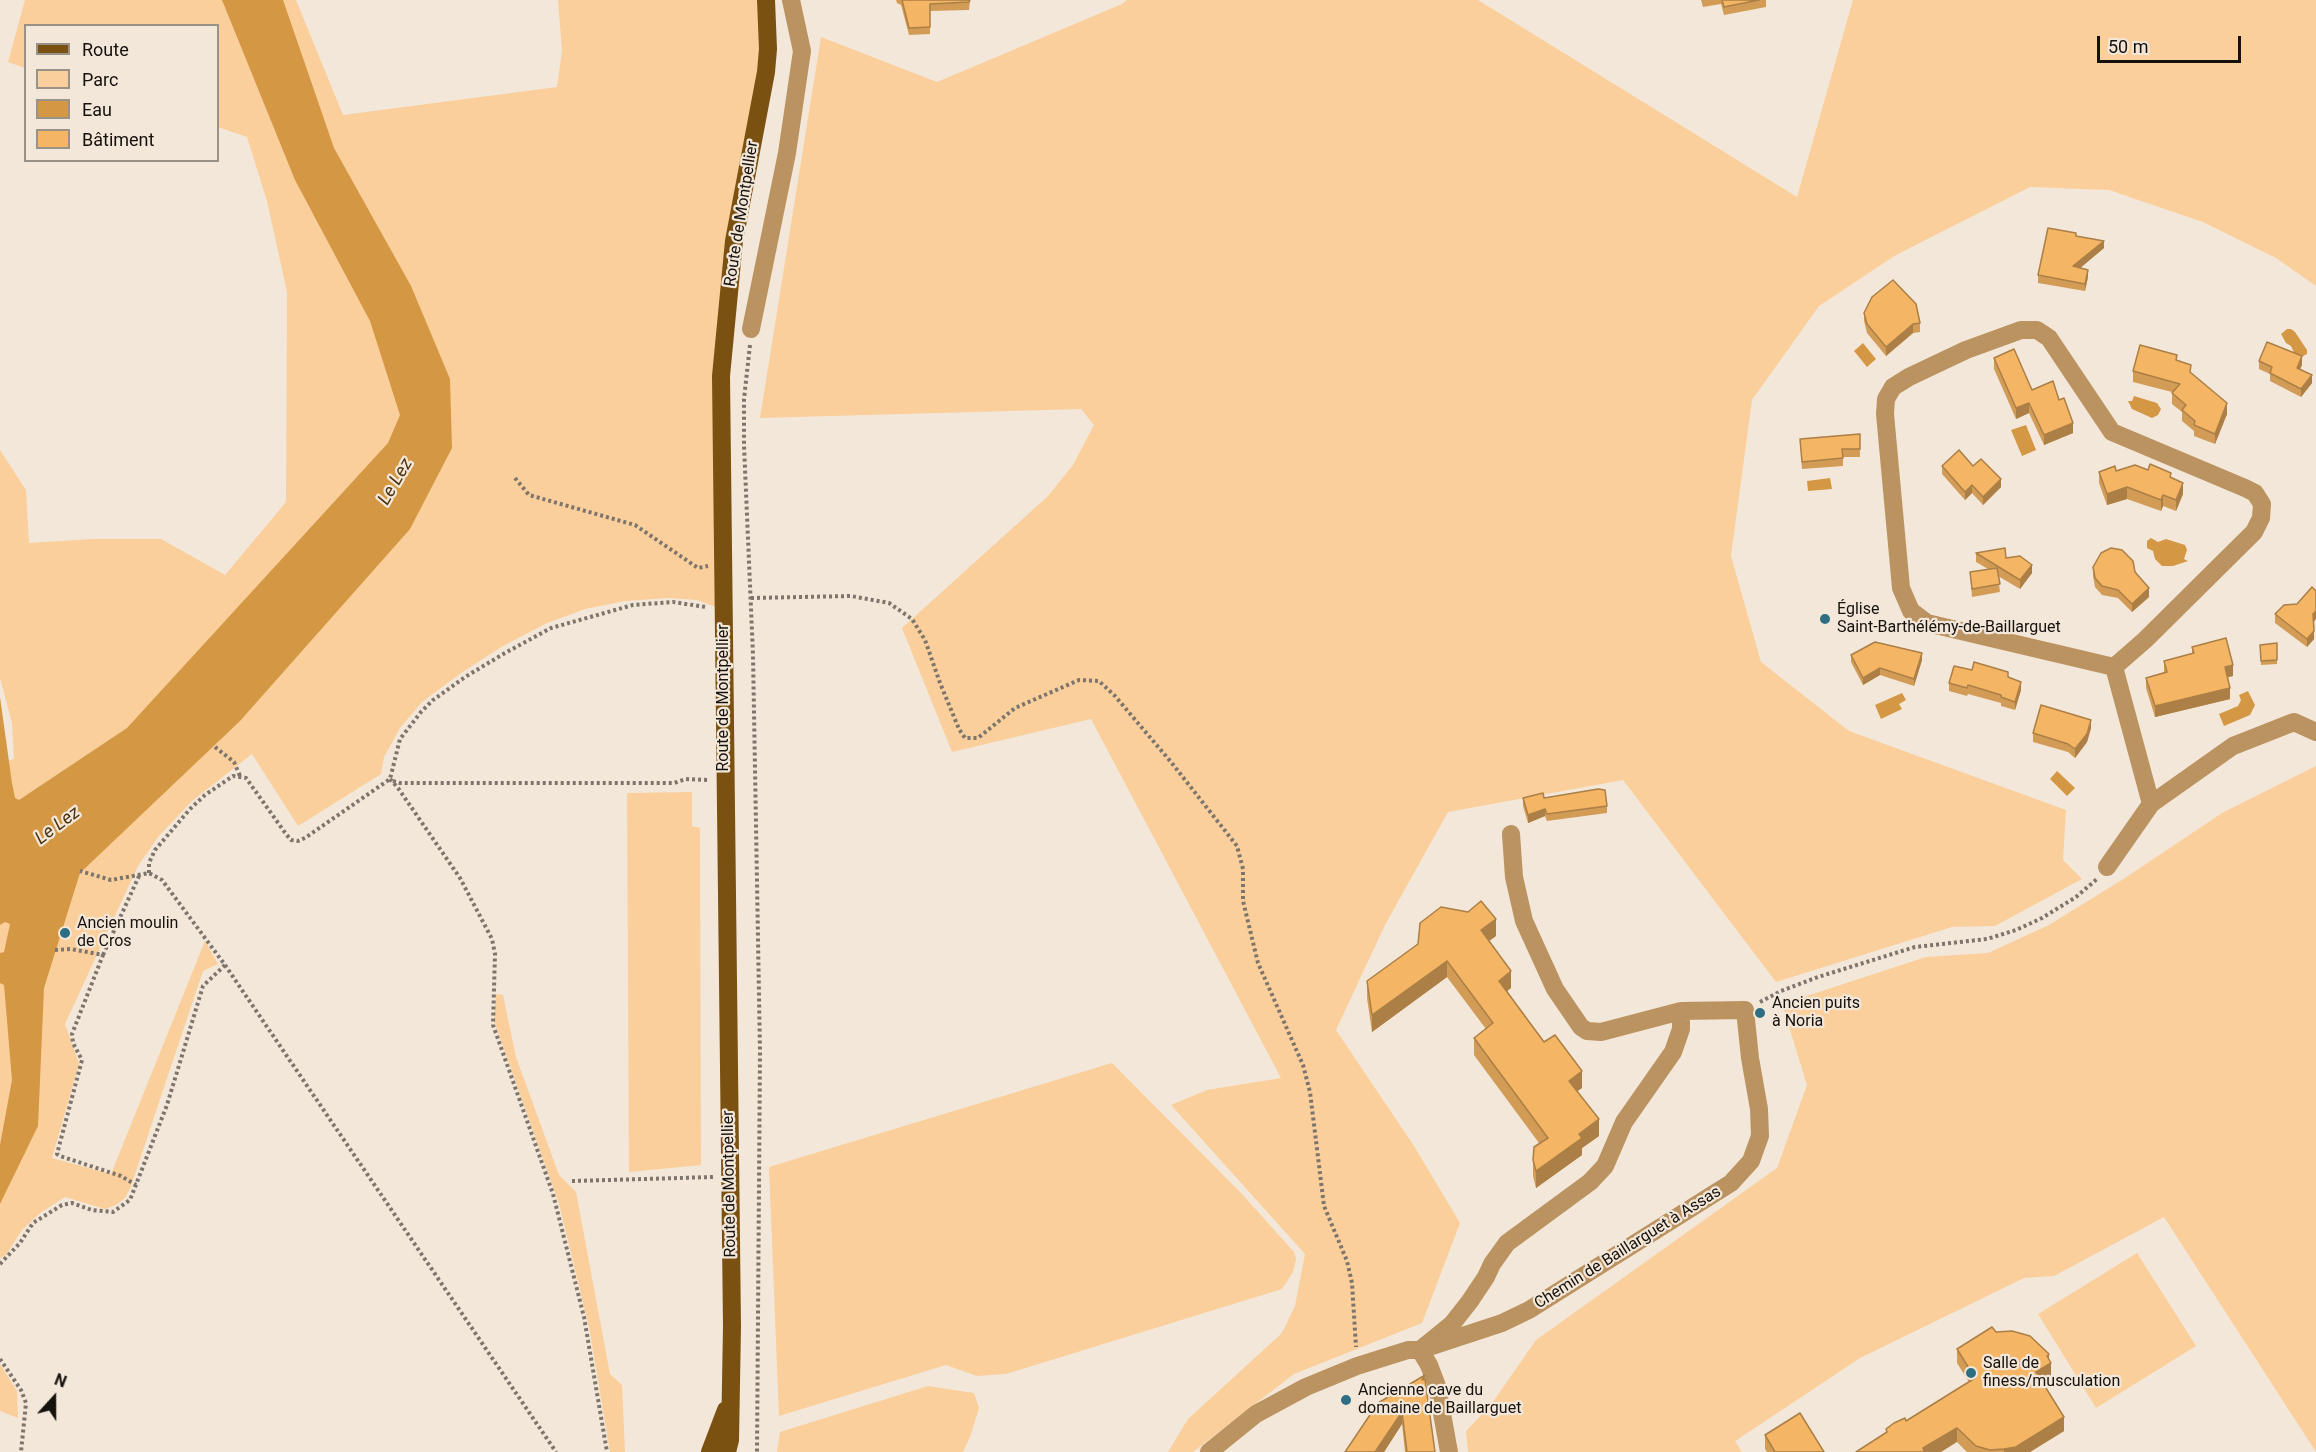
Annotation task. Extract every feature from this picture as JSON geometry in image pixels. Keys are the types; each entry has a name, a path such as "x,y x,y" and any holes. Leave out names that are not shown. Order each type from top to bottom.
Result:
{"main road":[{"name":"Route de Montpellier","path":"727,1452 730,1440 732,1326 721,376 734,241 766,72 768,49 766,0"},
{"name":"Route de Montpellier","path":"710,1452 730,1400"}],"street":[{"path":"752,329 785,164 802,51 791,0"},
{"path":"2021,330 2037,330 2049,338 2112,432 2255,493 2262,504 2261,518 2254,532 2145,640 2114,667 1936,626 1927,623 1911,611 1901,588 1885,414 1886,399 1893,387 1966,350 2021,330"},
{"path":"2114,667 2151,804"},
{"path":"2108,867 2151,804 2233,746 2294,722 2316,732"},
{"path":"1511,834 1514,877 1524,921 1555,989 1581,1027 1587,1031 1601,1032 1681,1011 1745,1010"},
{"name":"Chemin de Baillarguet à Assas","path":"1209,1452 1256,1414 1306,1387 1358,1366 1408,1350 1420,1350 1502,1323 1529,1310 1719,1192 1742,1173 1751,1161 1760,1136 1759,1108 1750,1058 1745,1010"},
{"path":"1449,1452 1437,1386 1420,1350 1458,1317 1507,1243 1590,1182 1605,1166 1624,1122 1673,1052 1681,1029 1681,1011"}],"path":[{"path":"752,329 744,414 744,476 751,598 760,1063 757,1452"},
{"path":"515,478 529,495 635,525 698,568 723,565"},
{"path":"751,598 851,596 889,603 912,619 925,640 955,720 965,738 978,738 1015,708 1079,680 1100,681 1171,762 1237,846 1243,869 1243,901 1258,963 1302,1065 1310,1092 1324,1206 1347,1261 1352,1283 1358,1366"},
{"path":"149,873 149,863 155,850 190,809 214,788 233,776 246,778 291,840 298,841 305,838 390,779 400,739 427,706 465,677 537,635 582,618 645,603 673,602 724,610"},
{"path":"215,747 234,762 240,776"},
{"path":"390,779 400,783 662,783 686,780 724,780"},
{"path":"390,779 460,878 492,939 495,954 493,1025 553,1194 584,1317 607,1452"},
{"path":"1745,1010 1781,991 1893,953 1930,944 1987,939 2016,930 2042,918 2076,897 2108,867"},
{"path":"80,871 111,880 149,873 162,880 175,895 556,1452"},
{"path":"136,1185 121,1176 57,1154 82,1060 73,1043 72,1034 103,954 140,876"},
{"path":"55,950 71,949 103,954"},
{"path":"0,1264 20,1243 33,1223 51,1210 72,1203 92,1210 113,1212 130,1200 167,1105 203,986 225,965"},
{"path":"572,1181 730,1176"},
{"path":"0,1359 21,1390 26,1403 21,1452"}],"green space":[{"path":"25,0 296,0 343,115 557,87 562,51 558,0 763,0 768,49 721,376 724,610 697,600 669,598 625,601 585,609 547,623 503,646 422,702 400,728 384,757 381,774 298,826 252,754 192,801 158,837 138,866 65,1024 79,1064 52,1158 111,1174 205,941 218,964 203,971 130,1189 125,1198 105,1209 65,1197 40,1213 22,1230 6,1255 0,1258 0,763 14,759 12,723 0,678 0,450 26,490 29,543 93,539 161,539 225,575 286,502 287,292 267,201 247,137 219,127 219,24 24,24 24,68 8,62"},
{"path":"1127,0 1478,0 1797,197 1853,0 2316,0 2316,286 2276,258 2203,222 2109,190 2030,187 1896,255 1819,306 1752,400 1731,556 1761,662 1849,731 2066,810 2063,860 2082,879 1995,926 1952,927 1776,982 1623,780 1448,812 1385,925 1336,1030 1414,1146 1460,1223 1422,1323 1294,1374 1193,1452 1168,1452 1188,1419 1282,1333 1295,1306 1305,1254 1171,1105 1207,1090 1281,1078 1091,719 952,752 902,628 1048,496 1073,465 1094,425 1081,409 760,418 821,37 937,82"},
{"path":"2316,766 2316,1452 2164,1217 2054,1276 2024,1278 1860,1358 1735,1441 1742,1452 1468,1452 1466,1431 1490,1406 1536,1340 1777,1168 1807,1085 1782,1004 1926,957 1988,953 2049,925 2125,878 2222,813"},
{"path":"692,792 692,826 700,828 701,1165 629,1172 627,793"},
{"path":"496,994 503,995 516,1057 559,1175 576,1192 610,1374 622,1385 625,1452 610,1452 589,1327 559,1204 494,1021"},
{"path":"1112,1063 1242,1194 1294,1252 1296,1259 1293,1272 1282,1289 1006,1374 977,1376 946,1365 779,1416 769,1167"},
{"path":"2137,1253 2196,1346 2096,1408 2038,1314"},
{"path":"0,1364 17,1391 18,1418 0,1411"},
{"path":"928,1386 974,1393 979,1408 963,1452 777,1452 780,1432"}],"water":[{"name":"Le Lez","path":"222,0 283,0 334,148 411,286 450,379 452,448 410,529 240,721 80,873 44,988 38,1126 0,1204 0,1145 12,1080 4,985 0,983 0,953 4,952 10,924 5,922 0,925 0,697 12,783 15,798 19,800 127,728 388,443 400,415 370,321 295,180"},
{"path":"2287,329 2295,332 2307,350 2307,354 2296,357 2291,346 2286,343 2281,334"},
{"path":"1863,343 1876,359 1867,367 1854,351"},
{"path":"2134,396 2157,403 2161,409 2158,415 2152,418 2132,409 2128,401 2132,401"},
{"path":"2026,425 2036,450 2022,456 2011,430"},
{"path":"1830,478 1832,489 1808,491 1807,481"},
{"path":"2151,538 2158,542 2166,539 2185,545 2187,550 2184,559 2188,561 2173,566 2162,566 2155,559 2153,551 2147,548 2147,541"},
{"path":"2248,691 2255,705 2250,715 2224,726 2219,714 2238,706 2241,700 2239,695"},
{"path":"1902,693 1906,700 1899,704 1902,709 1881,719 1875,705"},
{"path":"2057,771 2075,788 2067,796 2050,779"}],"building":[{"path":"902,0 970,0 969,2 930,4 930,27 909,28"},
{"path":"1722,0 1759,0 1724,7"},
{"path":"2048,228 2104,241 2073,266 2088,270 2085,284 2038,275"},
{"path":"1893,280 1916,304 1920,323 1913,324 1886,347 1867,324 1864,313 1872,297"},
{"path":"2267,342 2302,356 2297,368 2312,375 2301,389 2270,373 2272,367 2259,361"},
{"path":"2140,345 2177,355 2176,360 2191,365 2190,372 2227,403 2215,434 2194,425 2195,421 2182,410 2186,405 2172,393 2180,384 2133,371"},
{"path":"2014,349 2032,390 2053,381 2059,400 2064,398 2073,423 2044,435 2029,403 2016,408 1994,358"},
{"path":"1860,434 1860,449 1842,449 1843,458 1802,462 1800,439"},
{"path":"1959,450 1973,466 1981,459 2001,479 1983,497 1972,485 1965,492 1942,466"},
{"path":"2150,464 2171,473 2170,477 2183,483 2176,500 2163,495 2161,500 2127,487 2107,494 2099,472 2115,466 2116,471 2135,465 2148,470"},
{"path":"2005,548 2006,558 2020,556 2032,565 2020,580 1976,553"},
{"path":"2111,548 2122,550 2133,561 2135,572 2149,588 2132,604 2118,590 2102,586 2095,578 2093,567 2101,553"},
{"path":"1997,568 2000,584 1972,589 1970,572"},
{"path":"2312,587 2316,591 2316,611 2313,614 2314,631 2307,639 2275,614 2284,605 2297,604"},
{"path":"2226,638 2233,665 2225,667 2230,688 2155,706 2146,678 2167,672 2164,661 2194,653 2192,647"},
{"path":"1875,642 1922,653 1914,679 1880,668 1863,678 1851,655"},
{"path":"2277,643 2277,660 2261,661 2260,645"},
{"path":"1974,662 2008,672 2008,677 2021,682 2015,702 2001,695 1968,685 1967,688 1949,683 1954,666 1972,670"},
{"path":"2041,705 2091,720 2087,734 2075,749 2068,744 2033,733"},
{"path":"1598,789 1605,790 1607,806 1547,814 1545,809 1528,815 1523,798 1543,793 1544,798"},
{"path":"1481,901 1496,919 1481,930 1511,971 1499,981 1544,1042 1555,1035 1582,1071 1569,1081 1599,1119 1579,1134 1582,1138 1536,1171 1533,1160 1534,1147 1548,1138 1474,1038 1493,1023 1447,961 1372,1015 1367,981 1418,944 1420,923 1441,907 1468,912"},
{"path":"1992,1327 1996,1332 2012,1331 2030,1336 2049,1354 2047,1356 2051,1363 2036,1372 2064,1417 2016,1447 1990,1450 1976,1446 1957,1428 1923,1448 1923,1452 1856,1452 1887,1432 1886,1429 1894,1423 1905,1418 1906,1421 1975,1378 1957,1349"},
{"path":"1425,1375 1422,1380 1425,1379 1435,1452 1407,1452 1402,1412 1375,1452 1345,1452 1378,1403"},
{"path":"1800,1413 1824,1452 1775,1452 1765,1435"}],"place":[{"name":"Église Saint-Barthélémy-de-Baillarguet","path":"1825,619"},
{"name":"Ancien moulin de Cros","path":"65,933"},
{"name":"Ancien puits à Noria","path":"1760,1013"},
{"name":"Salle de finess/musculation","path":"1971,1373"},
{"name":"Ancienne cave du domaine de Baillarguet","path":"1346,1400"}]}
